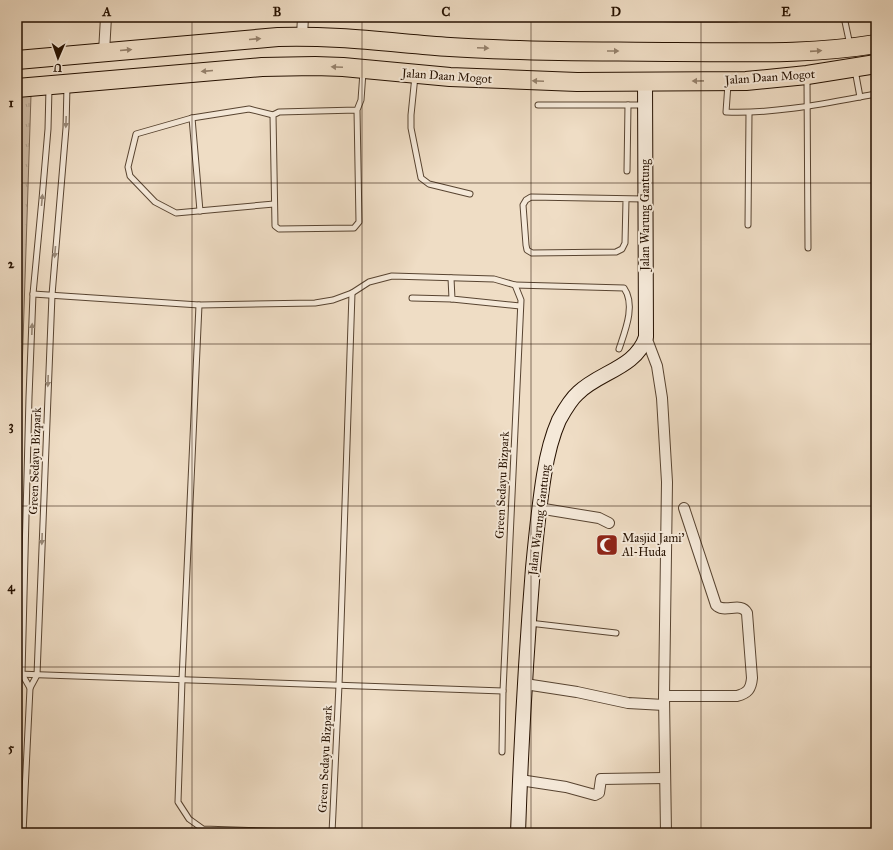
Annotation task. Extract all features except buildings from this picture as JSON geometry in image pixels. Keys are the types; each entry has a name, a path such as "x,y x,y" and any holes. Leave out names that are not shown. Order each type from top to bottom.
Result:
{"highway":[{"name":"Jalan Daan Mogot","path":"17,60 104,44 302,36 452,47 540,50 814,52 849,40 876,44"},
{"path":"390,72 402,65 404,58 403,51 392,42"},
{"path":"450,77 440,68 439,61 440,54 452,47"},
{"name":"Jalan Daan Mogot","path":"17,88 262,67 315,66 450,77 565,82 746,81 807,75 876,64"}],"street":[{"path":"104,44 106,17"},
{"path":"302,36 304,17"},
{"name":"Jalan Warung Gantung","path":"518,833 528,623 538,508 551,440 559,419 577,393 628,361 643,346 646,337 645,81"},
{"path":"646,337 657,366 662,398 667,482 664,700 666,833"},
{"path":"538,508 599,518 610,523"},
{"path":"525,684 577,692 628,703 737,696 743,695 749,691 752,678 747,613 742,608 724,609 716,605 684,508"},
{"path":"520,780 566,787 594,795 599,793 601,779 665,778"}],"lane":[{"path":"844,17 849,40"},
{"path":"855,68 860,97"},
{"path":"273,115 275,226 279,229 354,228 359,222 357,110 361,100 363,69"},
{"path":"415,74 411,128 421,178 429,184 470,194"},
{"path":"807,75 808,248"},
{"path":"728,81 726,112 748,113 808,106 876,94"},
{"name":"Green Sedayu Bizpark","path":"23,833 30,688 37,675 52,295 66,128 67,83"},
{"name":"Green Sedayu Bizpark","path":"20,674 33,294 48,129 49,85"},
{"path":"538,104 644,105"},
{"path":"627,171 628,105"},
{"path":"274,204 176,213 155,202 130,176 128,167 136,134 192,118 249,109 273,115 279,112 357,110"},
{"path":"748,113 748,225"},
{"path":"192,118 200,211"},
{"path":"626,200 625,243 622,249 616,252 532,253 527,250 523,205 526,200 531,197 645,200"},
{"path":"33,294 200,305 315,303 333,300 352,294 370,282 392,276 494,280 515,285 624,288 628,294 629,306 626,328 619,348"},
{"path":"451,278 452,299"},
{"name":"Green Sedayu Bizpark","path":"502,752 503,691 521,300 515,285"},
{"name":"Green Sedayu Bizpark","path":"332,833 339,685 352,294"},
{"path":"412,298 452,299 520,306"},
{"path":"200,305 182,680 178,802 189,819 203,829 320,833"},
{"path":"528,623 616,633"},
{"path":"20,674 503,691"},
{"path":"20,674 30,688"}],"green space":[{"path":"31,95 17,526 17,96"}],"water":[{"path":"540,17 775,17 736,22 676,22"}],"place":[{"name":"Masjid Jami' Al-Huda","path":"607,545"}]}
